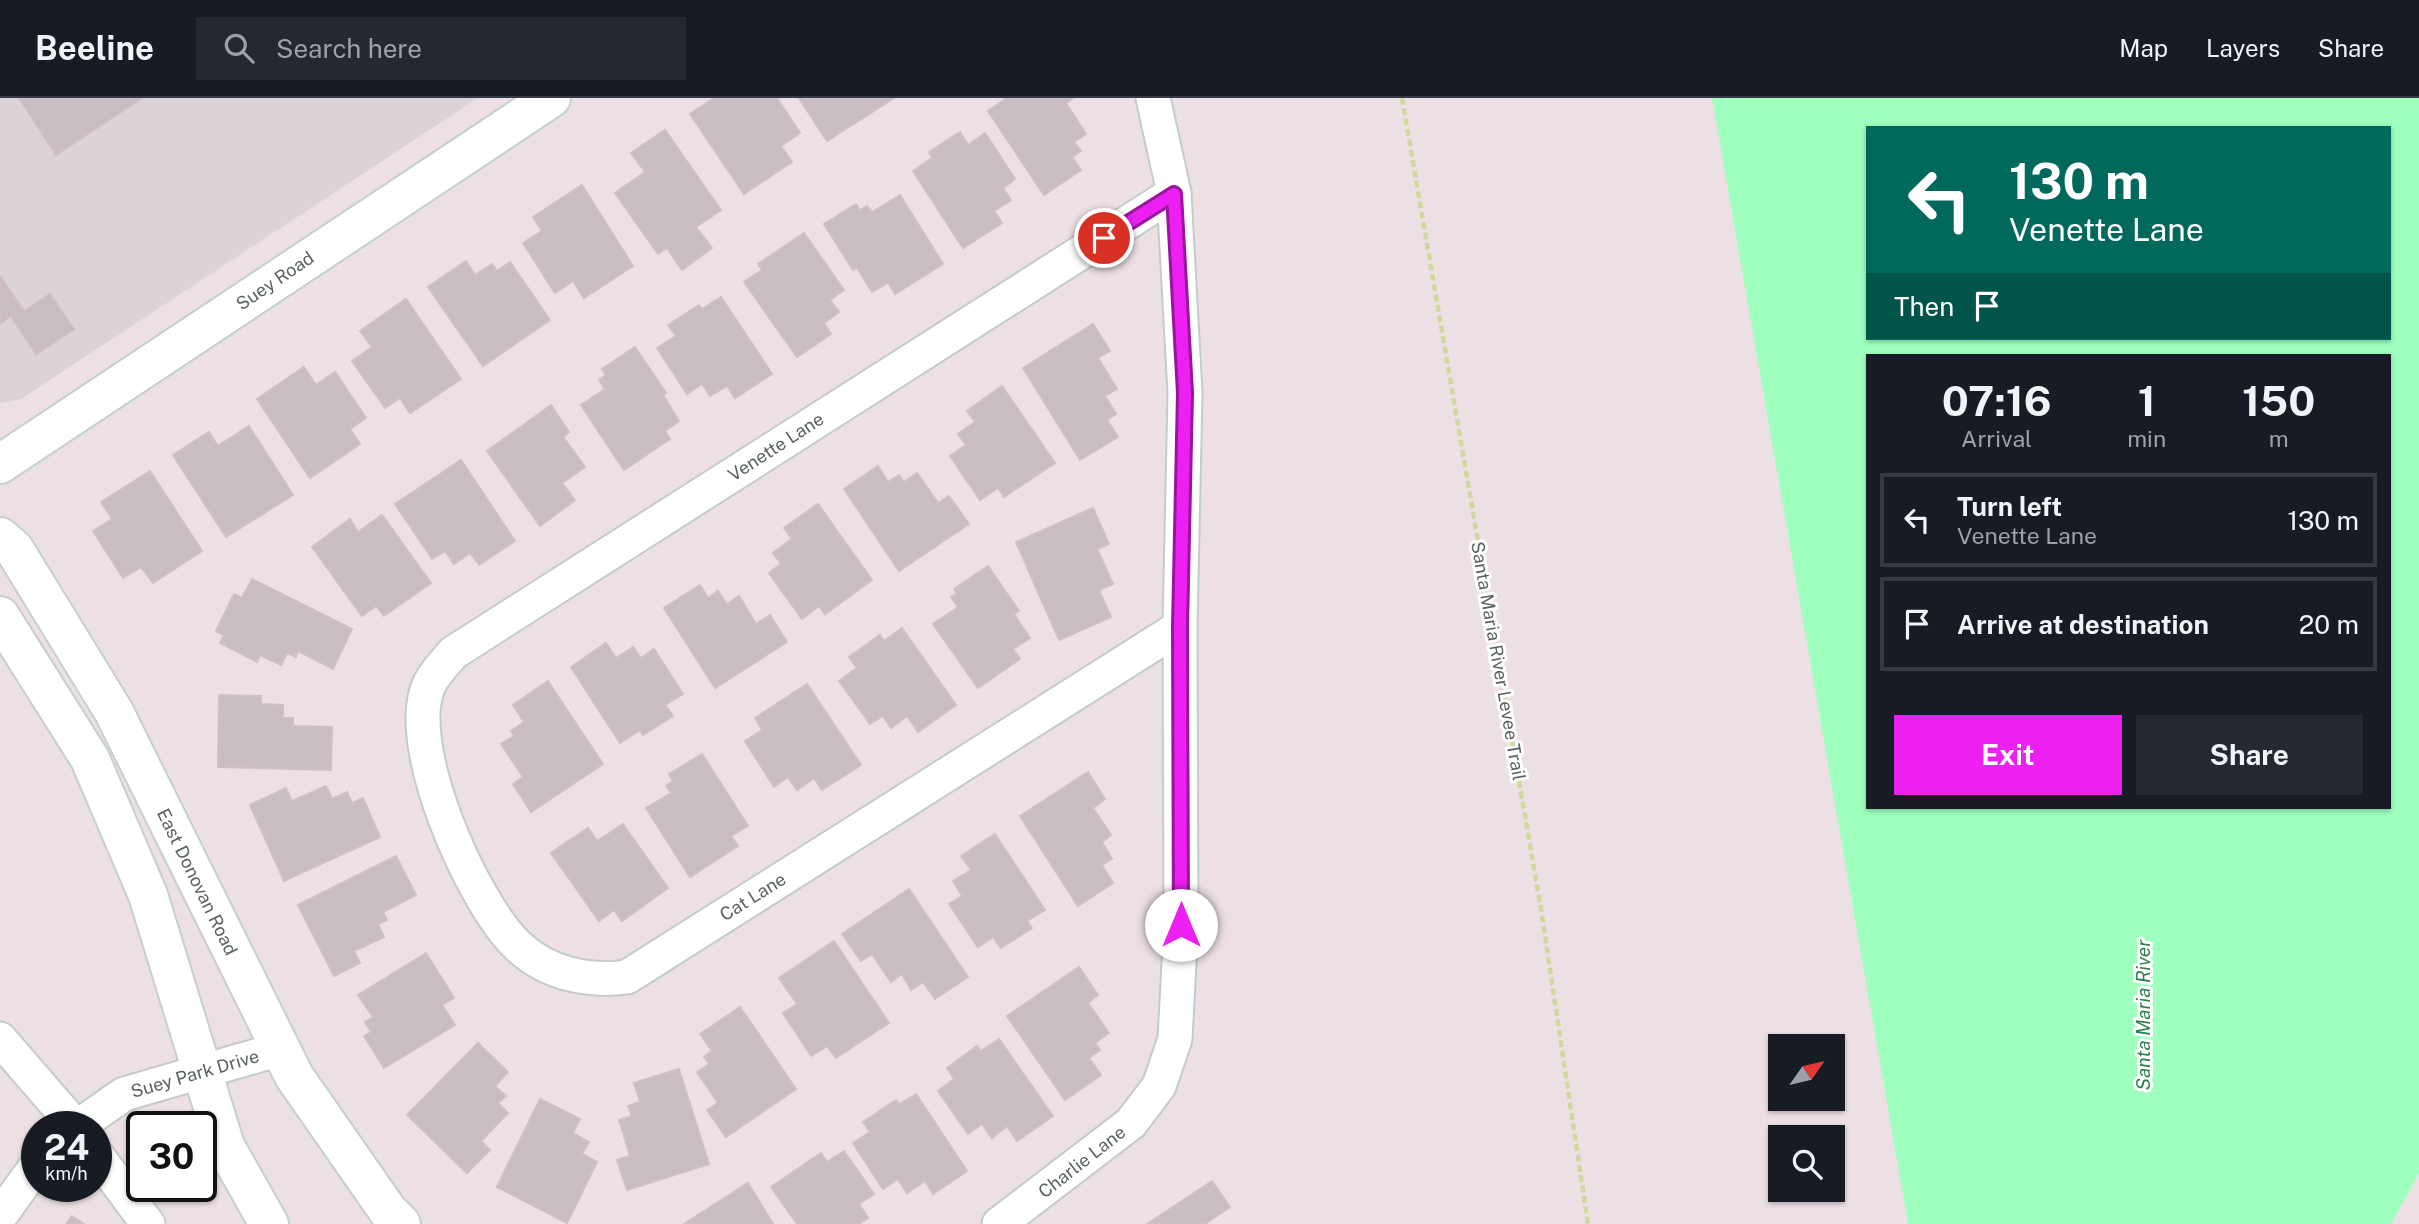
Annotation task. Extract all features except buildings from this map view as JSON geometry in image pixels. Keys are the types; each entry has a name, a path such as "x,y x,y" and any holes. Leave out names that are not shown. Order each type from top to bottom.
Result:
{"street":[{"name":"Suey Road","path":"0,464 551,98"},
{"name":"Charlie Lane","path":"999,1224 1131,1123 1159,1086 1175,1039 1181,925 1180,627 1185,393 1174,194 1153,98"},
{"name":"Venette Lane","path":"422,732 429,683 453,653 1174,194"},
{"name":"East Donovan Road","path":"0,537 14,549 114,712 294,1076 388,1211 401,1224"},
{"path":"0,616 90,759 148,895 225,1146 270,1224"},
{"name":"Cat Lane","path":"422,732 434,790 462,859 499,924 519,947 557,972 603,980 627,977 1180,627"},
{"path":"0,1039 63,1111"},
{"name":"Suey Park Drive","path":"100,1111 124,1094 200,1070 281,1049"},
{"path":"112,1176 148,1224"},
{"path":"0,1216 21,1187"}],"path":[{"name":"Santa Maria River Levee Trail","path":"1402,98 1541,909 1588,1224"}],"shaded area":[{"path":"0,98 478,98 21,399 0,403"}],"water":[{"name":"Santa Maria River","path":"1712,98 2419,98 2419,1173 2391,1224 1908,1224"}],"route":[{"path":"1104,238 1174,194 1185,393 1180,627 1181,925"}]}
